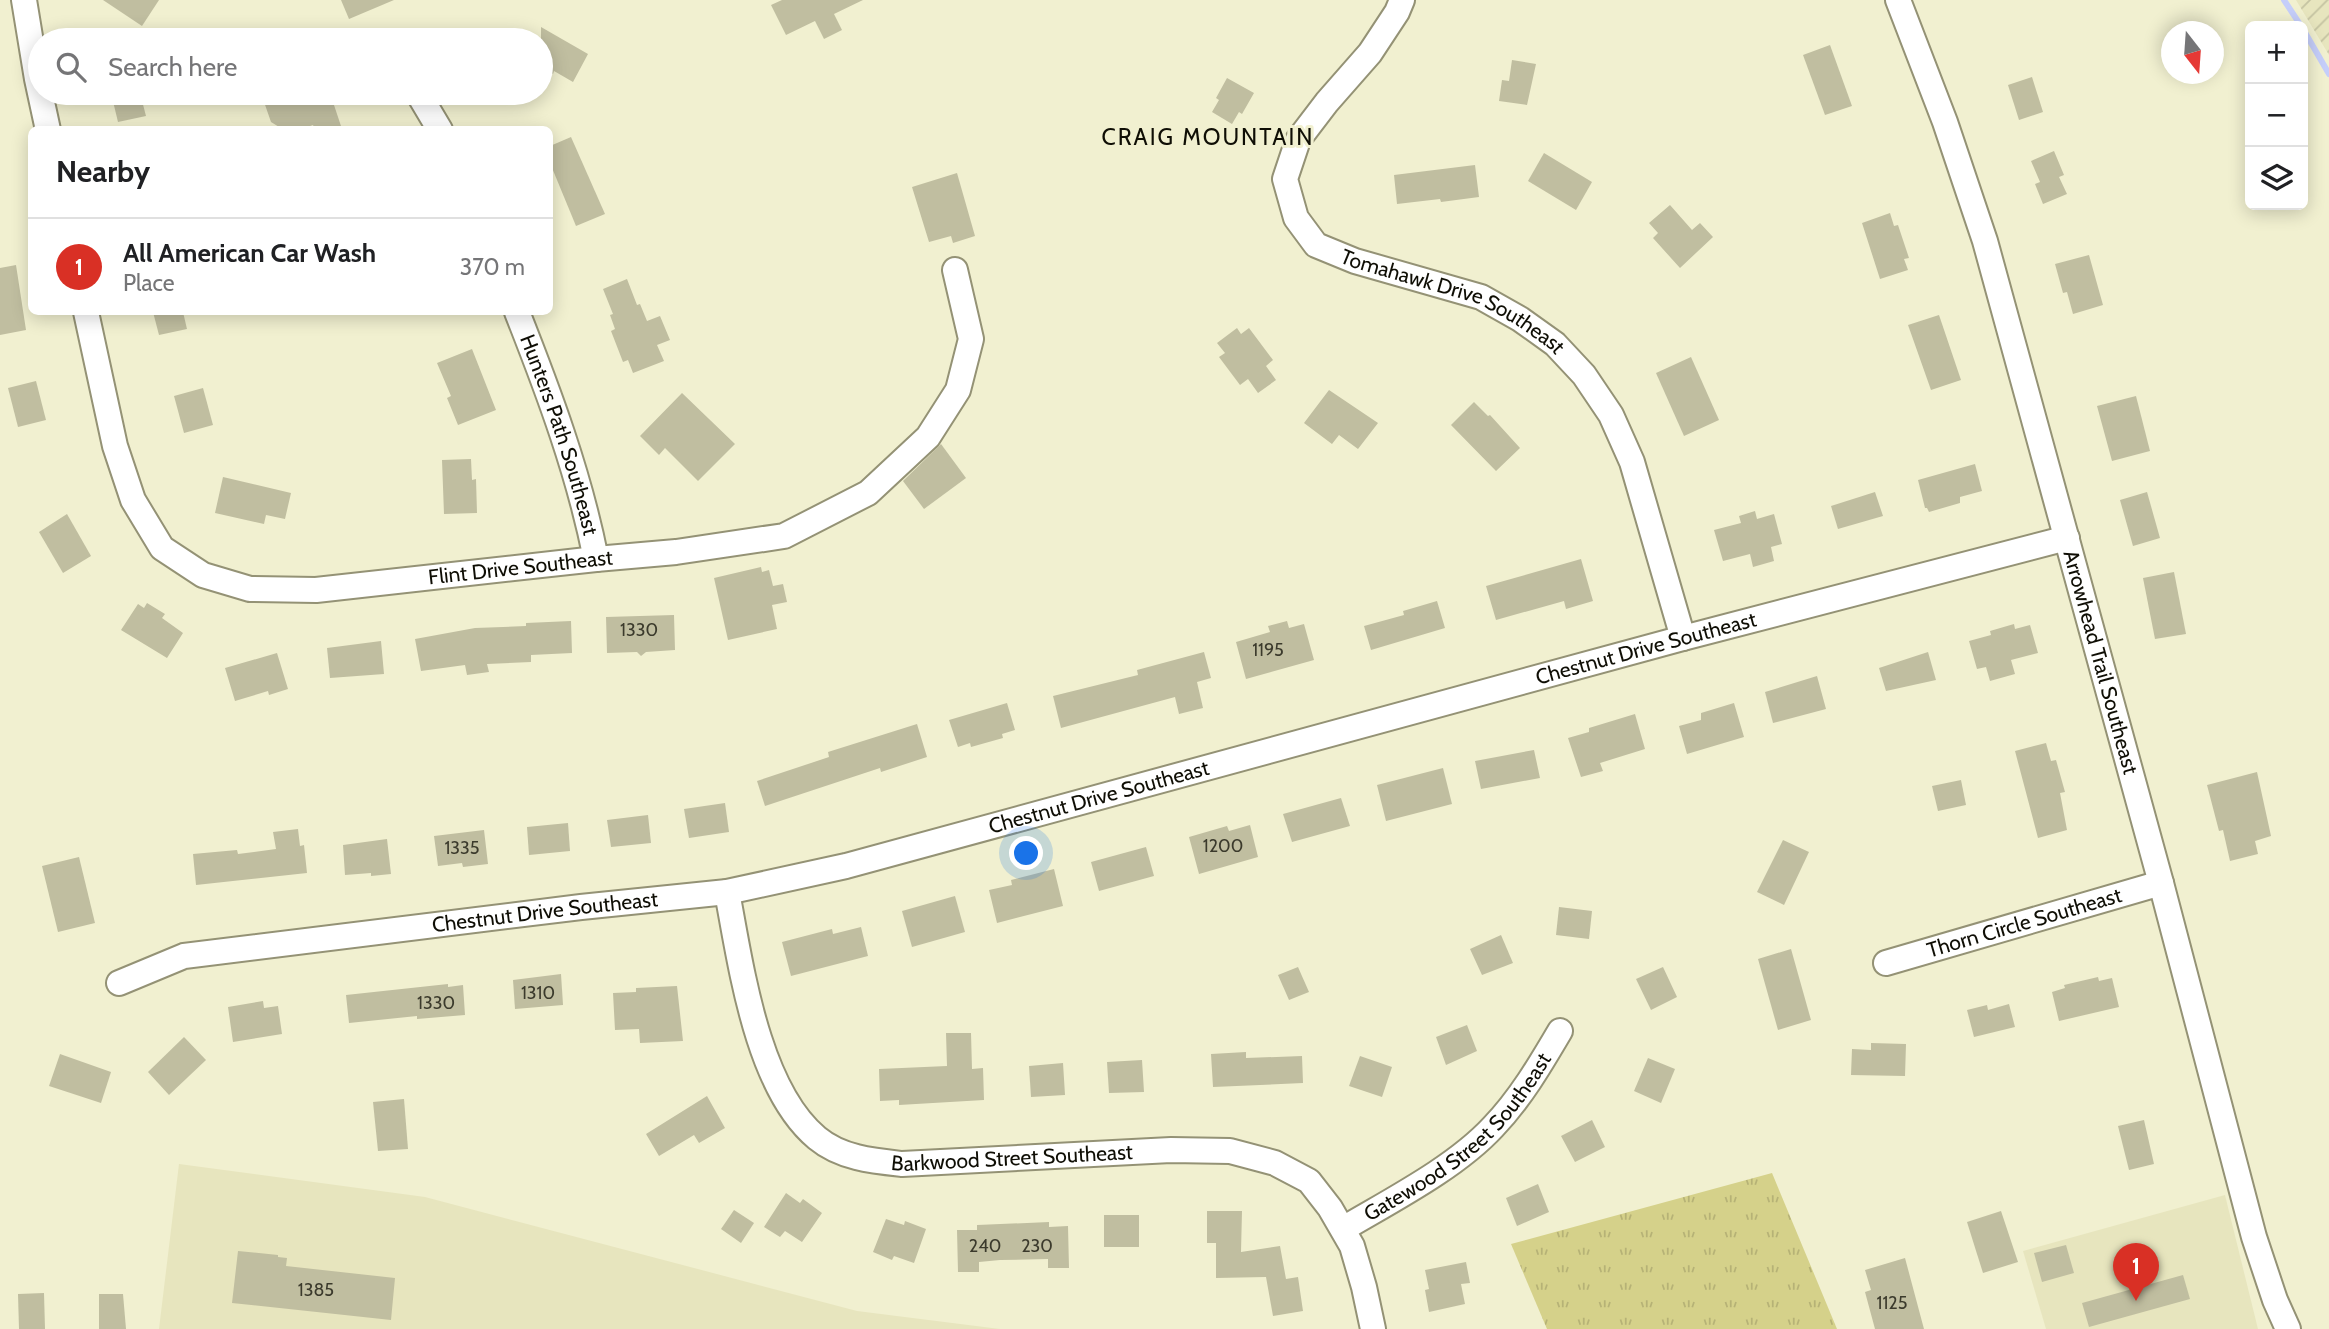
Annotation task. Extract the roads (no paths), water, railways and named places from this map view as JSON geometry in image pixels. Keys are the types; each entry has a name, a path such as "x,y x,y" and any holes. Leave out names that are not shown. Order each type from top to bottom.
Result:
{"street":[{"path":"24,0 29,28"},
{"name":"Tomahawk Drive Southeast","path":"1402,0 1370,53 1298,140 1285,179 1296,218 1316,245 1355,261 1481,297 1520,319 1555,344 1584,375 1611,415 1632,462 1683,638"},
{"name":"Arrowhead Trail Southeast","path":"1898,0 1945,122 1985,241 2161,883 2254,1237 2275,1300 2288,1329"},
{"path":"43,105 47,126"},
{"path":"425,105 438,126"},
{"name":"Flint Drive Southeast","path":"87,315 115,446 133,500 162,548 202,575 250,589 316,590 676,552 784,536 868,494 928,437 958,390 971,339 955,270"},
{"name":"Hunters Path Southeast","path":"518,315 552,399 571,457 586,508 596,559"},
{"name":"Chestnut Drive Southeast","path":"119,984 184,956 581,907 727,892 846,866 1683,638 2067,538"},
{"name":"Thorn Circle Southeast","path":"1886,963 2161,883"},
{"name":"Barkwood Street Southeast","path":"727,892 744,983 761,1044 787,1104 818,1139 858,1159 902,1164 1171,1150 1230,1151 1275,1163 1309,1181 1343,1229 1352,1246 1373,1329"},
{"name":"Gatewood Street Southeast","path":"1343,1229 1455,1159 1492,1129 1527,1086 1560,1031"}],"waterway":[{"path":"2284,0 2298,21"},
{"path":"2308,38 2329,74"}],"place":[{"name":"All American Car Wash","path":"2136,1301"}],"district":[{"name":"CRAIG MOUNTAIN","path":"1208,137"}]}
